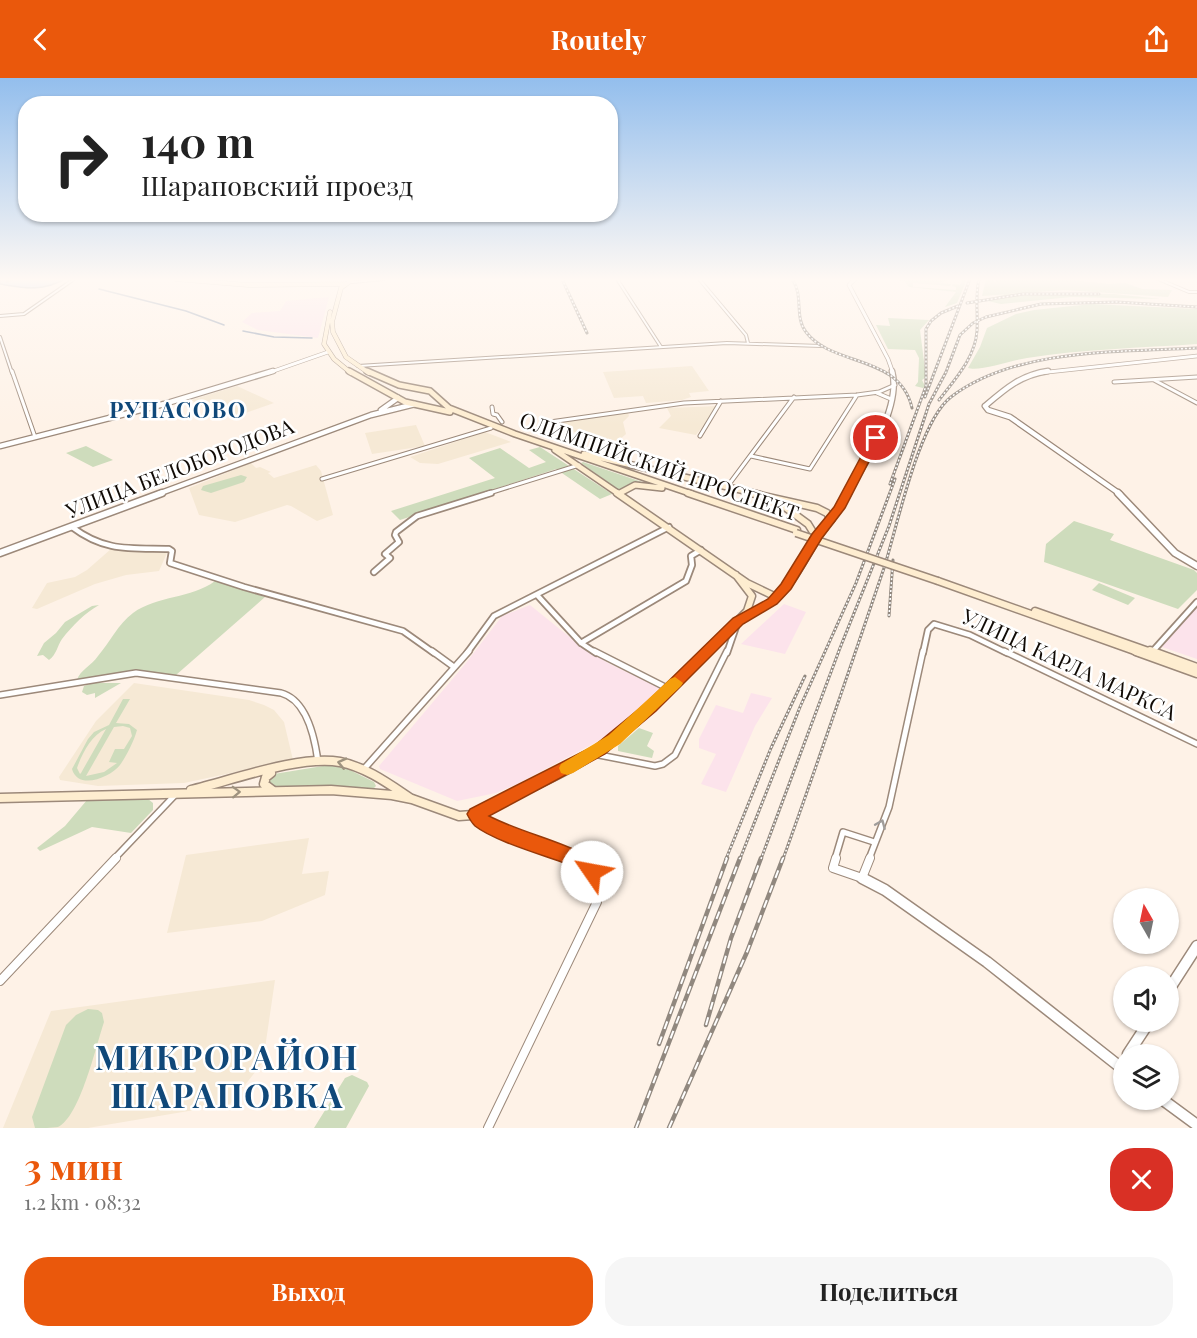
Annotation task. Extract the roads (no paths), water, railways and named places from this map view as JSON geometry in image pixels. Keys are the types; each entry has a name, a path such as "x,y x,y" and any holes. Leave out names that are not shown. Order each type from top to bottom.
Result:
{"main road":[{"path":"327,328 325,335 334,334 333,328"},
{"name":"ОЛИМПИЙСКИЙ ПРОСПЕКТ","path":"334,334 346,357 358,366 393,383 423,389 437,396 449,408 668,488"},
{"name":"ОЛИМПИЙСКИЙ ПРОСПЕКТ","path":"325,335 324,344 332,357 354,375 398,398 415,404 444,409 491,428 1197,668"},
{"path":"379,388 389,388 393,386 393,383"},
{"path":"398,398 409,391 423,389"},
{"path":"415,404 430,402 437,396"},
{"path":"555,450 736,575 763,591 773,594 772,601"},
{"path":"567,451 812,507 829,514 829,522 816,537 786,586 772,601 738,621"},
{"path":"668,488 656,477 659,474 670,474"},
{"path":"620,493 628,487 639,485 668,488"},
{"path":"762,496 782,504 806,522 816,537"},
{"path":"798,516 795,511 797,508 812,507"},
{"path":"806,522 829,522"},
{"path":"736,575 759,603 772,601"},
{"name":"ОЛИМПИЙСКИЙ ПРОСПЕКТ","path":"938,580 1197,673"},
{"path":"0,798 315,789 412,799 459,816 476,814 593,754 634,723 738,621 747,611 754,592 786,586"},
{"path":"177,792 318,762 340,762 377,777 412,799"},
{"path":"272,790 264,782 267,775 276,770"},
{"path":"371,793 380,785 377,777"}],"street":[{"path":"649,328 661,347"},
{"path":"740,328 746,335 748,343"},
{"path":"829,522 839,509 866,459 895,385 893,370 872,328"},
{"path":"0,337 35,437"},
{"path":"358,366 748,343 821,346"},
{"path":"0,446 164,404 322,356 328,352"},
{"path":"322,356 332,357"},
{"path":"1197,356 1077,367 1030,374 1012,382 985,408 1010,417 1120,495 1134,506 1176,555 1197,567"},
{"path":"1114,382 1197,377"},
{"path":"1154,380 1197,403"},
{"path":"550,422 670,404 868,394 895,385"},
{"path":"879,392 892,396"},
{"path":"868,394 892,396"},
{"path":"751,456 810,469 857,395"},
{"path":"727,487 794,397"},
{"path":"371,415 398,398"},
{"path":"700,436 721,401"},
{"path":"371,415 415,404"},
{"path":"492,407 494,414 502,422"},
{"name":"УЛИЦА БЕЛОБОРОДОВА","path":"0,553 371,415"},
{"path":"322,479 491,428"},
{"path":"374,572 390,558 385,554 399,542 395,535 396,532 417,516 579,465"},
{"path":"822,510 839,509"},
{"path":"72,527 91,542 101,546 169,549 172,551 168,561 170,563 234,584 403,631 454,667"},
{"path":"363,770 470,650 489,623 500,612 669,527"},
{"path":"581,643 686,580 692,566 691,556 701,550"},
{"path":"537,595 581,643 603,657 669,689"},
{"path":"1152,652 1197,602"},
{"path":"593,754 655,766 672,758 678,752 731,644 738,621"},
{"name":"УЛИЦА КАРЛА МАРКСА","path":"874,842 889,807 928,630 934,624 958,629 1197,744"},
{"path":"0,695 103,677 136,674 274,692 292,698 299,706 316,747 318,762"},
{"path":"0,981 177,792"},
{"path":"476,814 481,820 499,830 580,861 592,872 600,888 597,902 488,1128"},
{"path":"862,878 874,842 843,832 834,868 862,878 887,891 987,962 1113,1059"},
{"path":"1179,974 1197,946"},
{"path":"1177,1110 1197,1125"}],"waterway":[{"path":"243,331 274,337 312,338"}],"railway":[{"path":"585,328 587,333"},
{"path":"803,328 818,343 832,351 880,369 894,378 905,391 912,408"},
{"path":"890,484 926,386 927,328"},
{"path":"925,397 951,328"},
{"path":"761,859 840,648 889,526 929,404 946,372 960,335 968,328"},
{"path":"939,400 968,359 977,328"},
{"path":"783,859 884,568 910,476 929,428 939,410 951,397 977,381 1006,369 1037,361 1102,352 1197,348"},
{"path":"740,859 800,707 856,583 895,479"},
{"path":"889,616 893,560"},
{"path":"726,859 771,748 805,676"},
{"path":"659,1044 727,858"},
{"path":"636,1128 740,858"},
{"path":"706,1025 731,938 761,858"},
{"path":"669,1128 747,952 783,858"}],"district":[{"name":"РУПАСОВО","path":"178,410"},
{"name":"МИКРОРАЙОН ШАРАПОВКА","path":"227,1077"}]}
